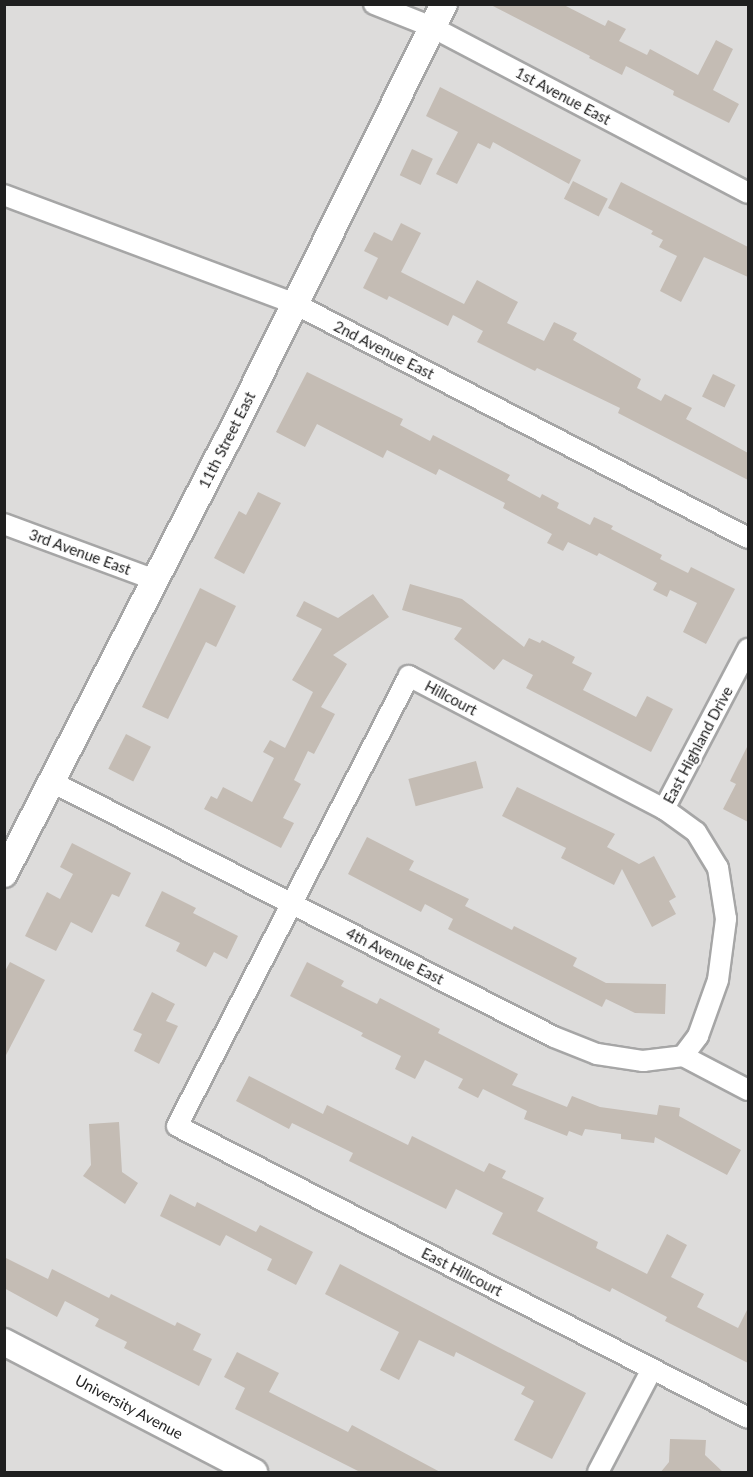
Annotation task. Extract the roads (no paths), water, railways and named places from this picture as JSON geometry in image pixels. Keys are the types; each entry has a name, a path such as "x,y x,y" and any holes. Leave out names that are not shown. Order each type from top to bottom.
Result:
{"street":[{"name":"1st Avenue East","path":"374,4 432,27 748,193"},
{"name":"11th Street East","path":"8,858 52,782 296,304 444,4"},
{"name":"2nd Avenue East","path":"4,195 296,304 748,538"},
{"name":"3rd Avenue East","path":"4,524 155,580"},
{"name":"East Highland Drive","path":"664,809 748,649"},
{"name":"Hillcourt","path":"177,1126 410,676 664,809 696,832 718,868 726,919 718,980 698,1036 683,1056"},
{"name":"4th Avenue East","path":"52,782 554,1037 597,1054 643,1061 683,1056"},
{"path":"683,1056 748,1090"},
{"name":"East Hillcourt","path":"177,1126 748,1418"},
{"name":"University Avenue","path":"4,1342 254,1473"},
{"path":"598,1473 652,1369"}]}
